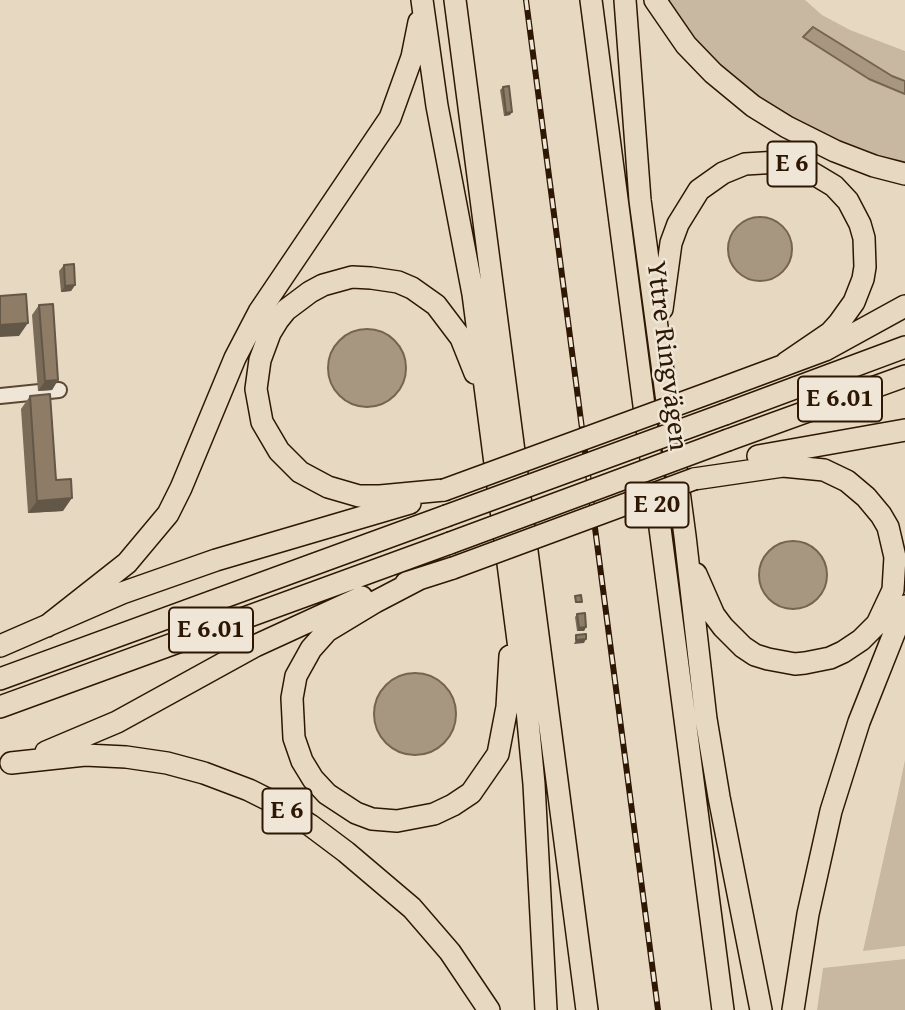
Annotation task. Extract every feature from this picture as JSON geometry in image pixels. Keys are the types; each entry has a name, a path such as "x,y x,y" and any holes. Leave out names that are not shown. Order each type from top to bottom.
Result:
{"highway":[{"path":"421,0 437,106 473,294 527,710 534,784 546,1010"},
{"path":"47,626 127,563 168,514 235,358 259,312 390,118 412,57 421,0"},
{"path":"456,0 587,1010"},
{"name":"Yttre Ringvägen","path":"592,0 723,1010"},
{"path":"625,0 640,200 659,349"},
{"path":"655,0 686,45 713,73 752,106 835,151 905,174"},
{"name":"E 6","path":"0,646 122,593 216,560 345,523 444,490 720,389 786,363 830,333 854,302 863,279 866,256 860,224 841,193 816,173 792,163 757,162 733,169 699,190 691,200 671,243 664,284 659,349 685,536 706,719 761,1010"},
{"path":"444,490 359,496 314,480 300,472 284,457 262,422 256,389 264,346 270,332 286,310 323,285 352,277 386,279 412,288 426,297 448,319 468,352 493,447"},
{"path":"786,363 834,346 905,306"},
{"name":"E 6.01","path":"0,679 905,347"},
{"name":"E 6.01","path":"0,707 905,376"},
{"path":"6,764 53,749 117,722 255,646 370,594 453,568 694,479 732,468 754,457 905,430"},
{"path":"685,536 698,582 714,615 734,639 755,655 795,664 823,660 852,647 877,624 892,590 895,557 888,527 866,497 847,481 824,470 783,466 732,468"},
{"path":"419,579 327,631 310,649 296,677 292,698 294,738 302,761 313,779 327,794 342,805 372,818 397,821 434,814 471,793 489,769 498,754 507,707 511,593"},
{"path":"793,1010 808,914 831,811 859,722 905,606"},
{"name":"E 6","path":"6,764 85,755 126,757 167,763 204,773 258,794 310,825 356,859 411,908 450,952 489,1010"}],"lane":[{"path":"0,396 59,390"}],"shaded area":[{"path":"662,0 805,0 822,15 850,30 905,51 905,168 847,150 774,112 719,70"},
{"path":"813,27 892,76 905,81 905,94 869,79 803,37"},
{"path":"754,217 766,217 783,226 790,237 790,261 783,272 766,281 754,281 742,276 733,267 728,255 728,243 733,231 742,222"},
{"path":"367,329 382,332 395,340 403,353 406,368 403,383 395,396 382,404 367,407 352,404 339,396 331,383 328,368 331,353 339,340 352,332"},
{"path":"786,541 800,541 812,546 822,556 827,575 822,594 812,604 800,609 786,609 774,604 764,594 759,582 759,568 764,556 774,546"},
{"path":"415,673 431,676 444,685 453,698 456,714 453,730 444,743 431,752 415,755 399,752 386,743 377,730 374,714 377,698 386,685 399,676"},
{"path":"905,760 905,946 863,951 897,798"},
{"path":"905,959 905,1010 817,1010 823,968"}],"building":[{"path":"509,86 512,112 506,113 503,87"},
{"path":"74,264 75,285 65,286 64,265"},
{"path":"26,294 28,323 0,325 0,296"},
{"path":"53,304 58,380 45,381 39,305"},
{"path":"50,394 56,480 71,479 72,498 37,501 30,396"},
{"path":"581,595 582,602 576,602 575,596"},
{"path":"585,613 586,627 579,628 577,614"},
{"path":"586,634 586,639 576,640 576,635"}],"railway":[{"path":"526,0 658,1010"}]}
